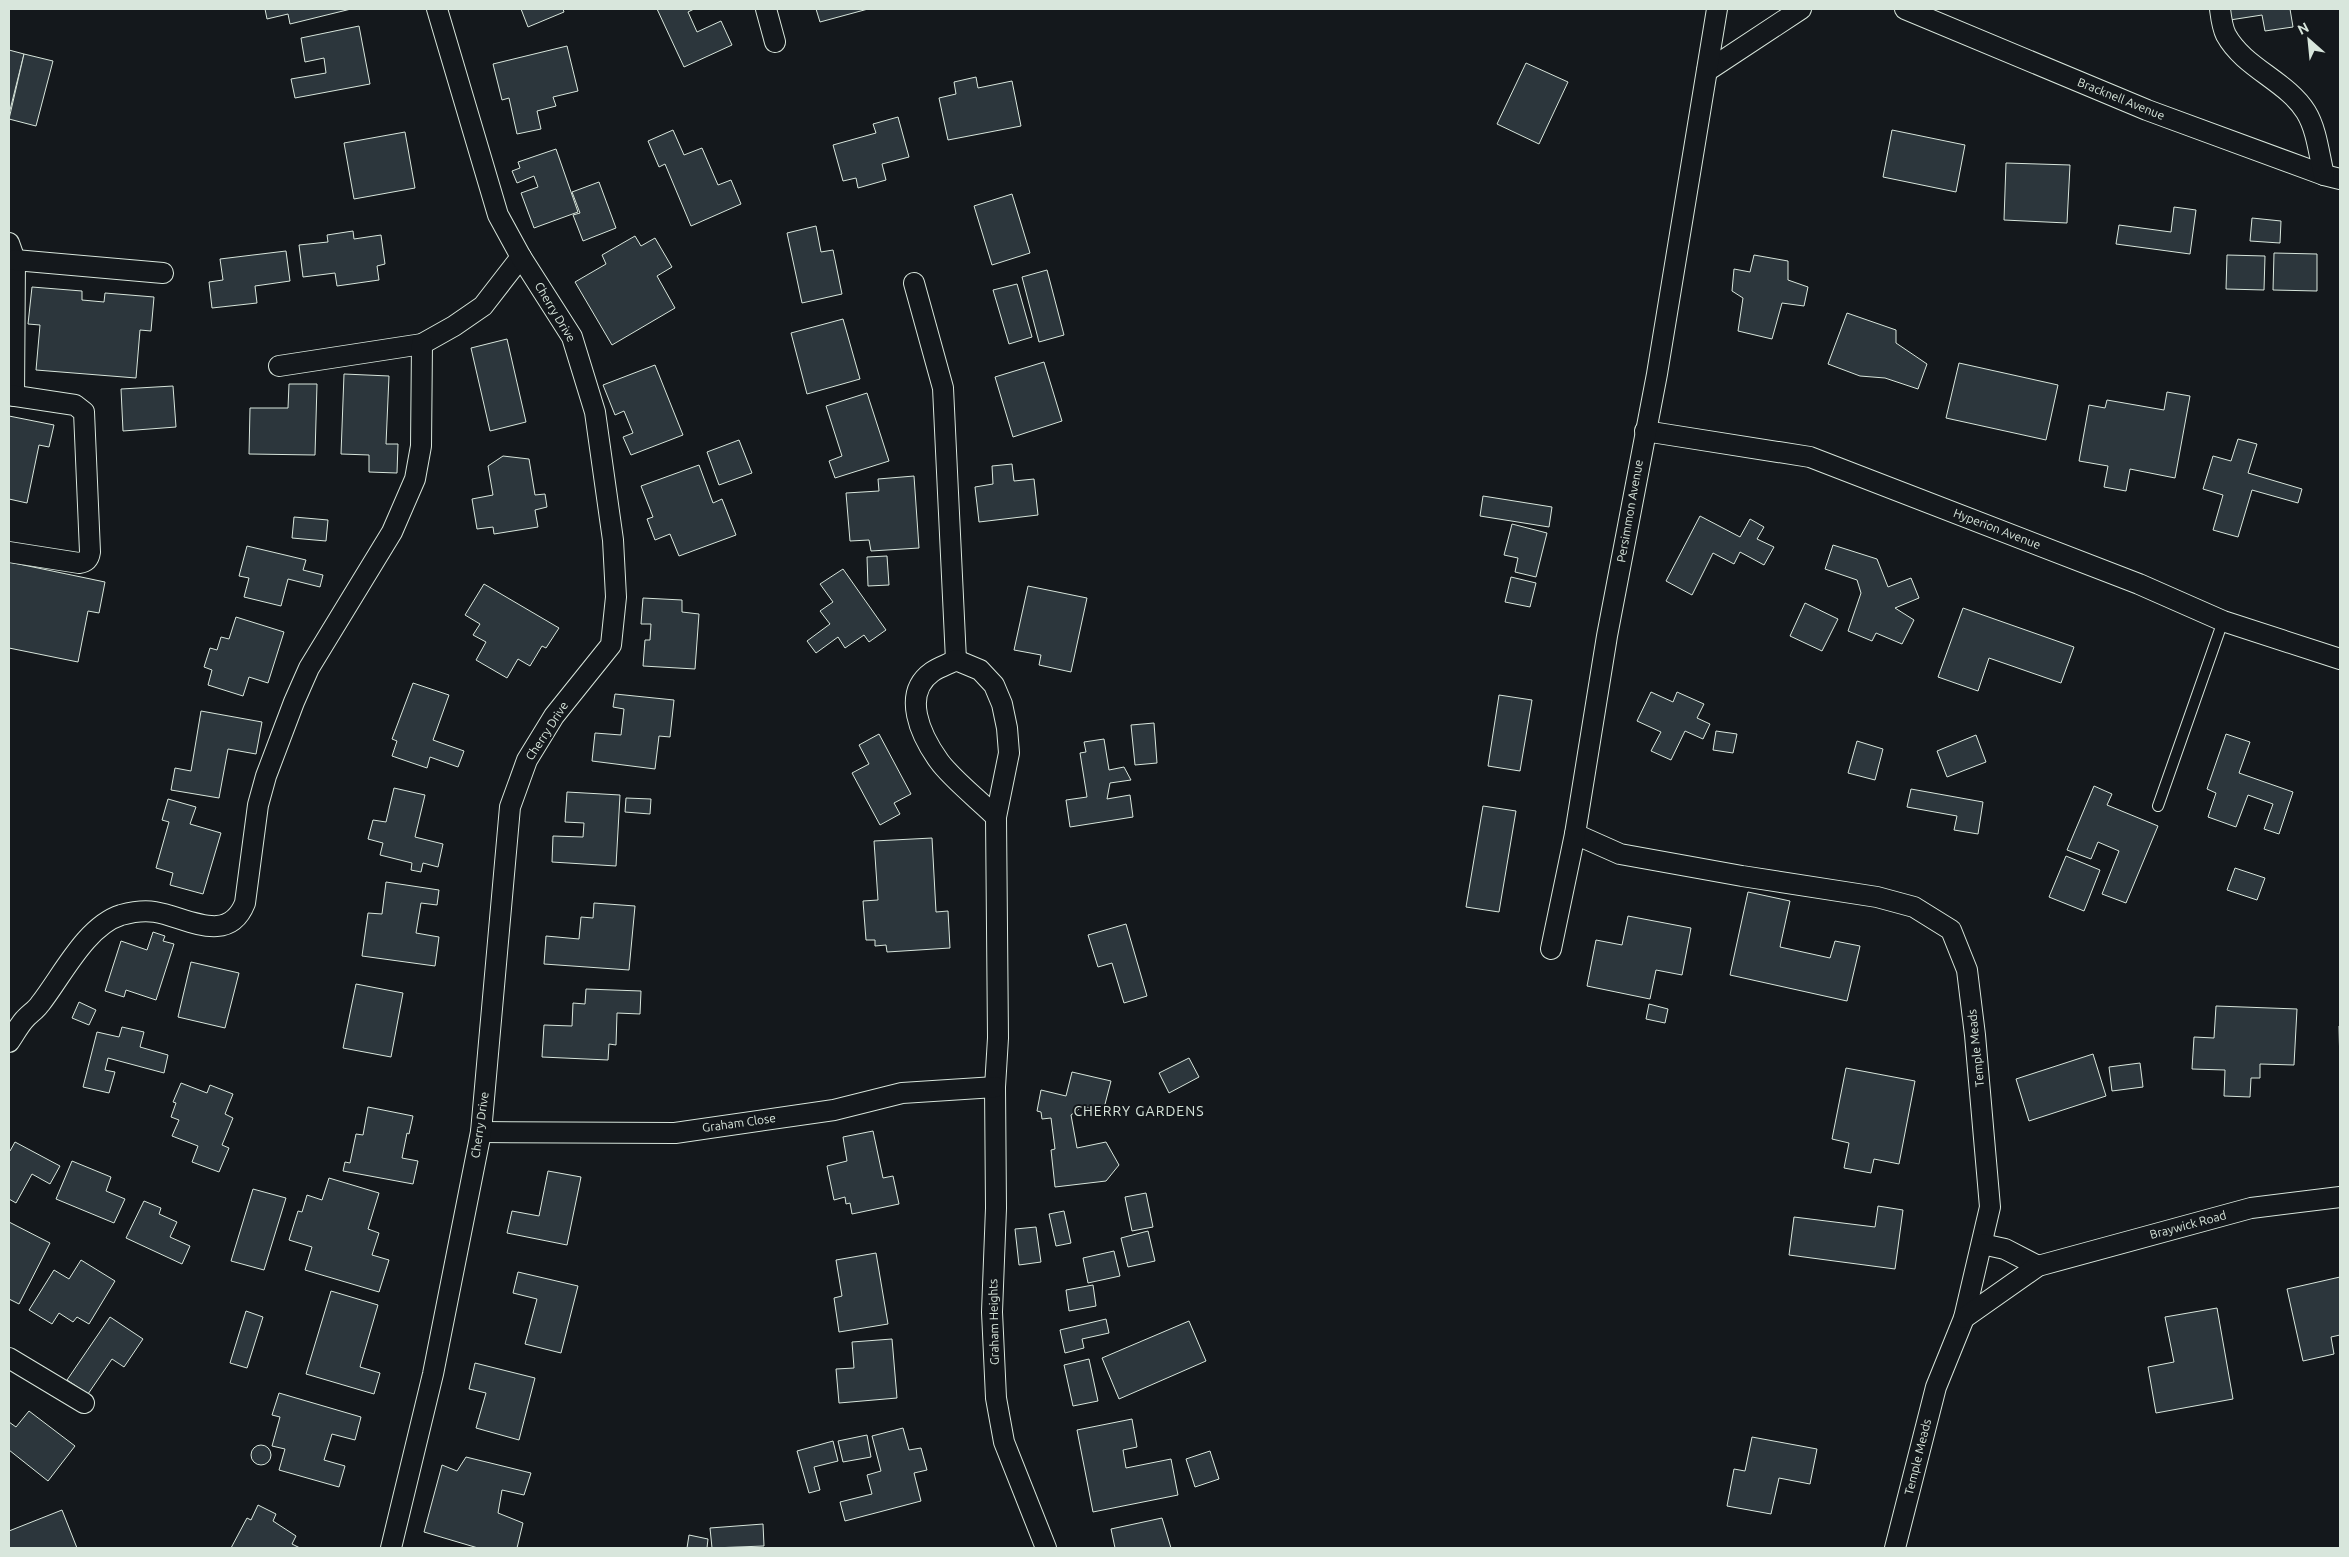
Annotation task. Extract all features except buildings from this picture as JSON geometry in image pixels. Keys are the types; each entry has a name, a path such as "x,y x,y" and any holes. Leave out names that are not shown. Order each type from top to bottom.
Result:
{"street":[{"name":"Cherry Drive","path":"390,1548 433,1374 482,1132 510,807 527,760 554,716 612,644 616,597 613,540 595,412 572,337 521,257 498,215 437,9"},
{"path":"766,9 775,42"},
{"name":"Persimmon Avenue","path":"1550,949 1574,834 1607,636 1657,374 1717,9"},
{"path":"1706,71 1800,9"},
{"name":"Bracknell Avenue","path":"1905,9 2147,110 2332,177"},
{"path":"2220,9 2226,35 2248,60 2295,98 2307,112 2332,177"},
{"path":"9,552 79,563 89,559 90,552 84,412 82,408 75,405 11,396 12,252 163,273"},
{"path":"278,366 422,344 454,326 483,306 504,282 521,257"},
{"path":"914,282 943,388 956,660 931,672 918,690 915,711 922,732 939,762 996,817"},
{"path":"9,1042 24,1020 48,995 89,937 105,922 137,911 154,912 215,927 234,920 241,913 245,903 258,805 266,776 294,702 309,668 392,532 415,479 421,446 422,344"},
{"name":"Hyperion Avenue","path":"1645,430 1810,456 2139,584 2223,621 2340,659"},
{"name":"Graham Heights","path":"956,660 980,670 994,685 1002,704 1007,728 1009,753 996,817 998,1038 995,1088 996,1208 992,1312 996,1398 1004,1442 1046,1548"},
{"name":"Temple Meads","path":"1574,834 1620,854 1742,876 1877,897 1914,907 1951,930 1967,970 1975,1036 1990,1207 1964,1318 1936,1387 1895,1548"},
{"name":"Graham Close","path":"482,1132 675,1133 834,1110 902,1093 995,1088"},
{"name":"Braywick Road","path":"1964,1318 2038,1266 2251,1208 2340,1197"},
{"path":"1982,1244 2005,1249 2038,1266"},
{"path":"9,1358 84,1403"}],"lane":[{"path":"2158,806 2223,621"}],"district":[{"name":"CHERRY GARDENS","path":"1139,1111"}]}
